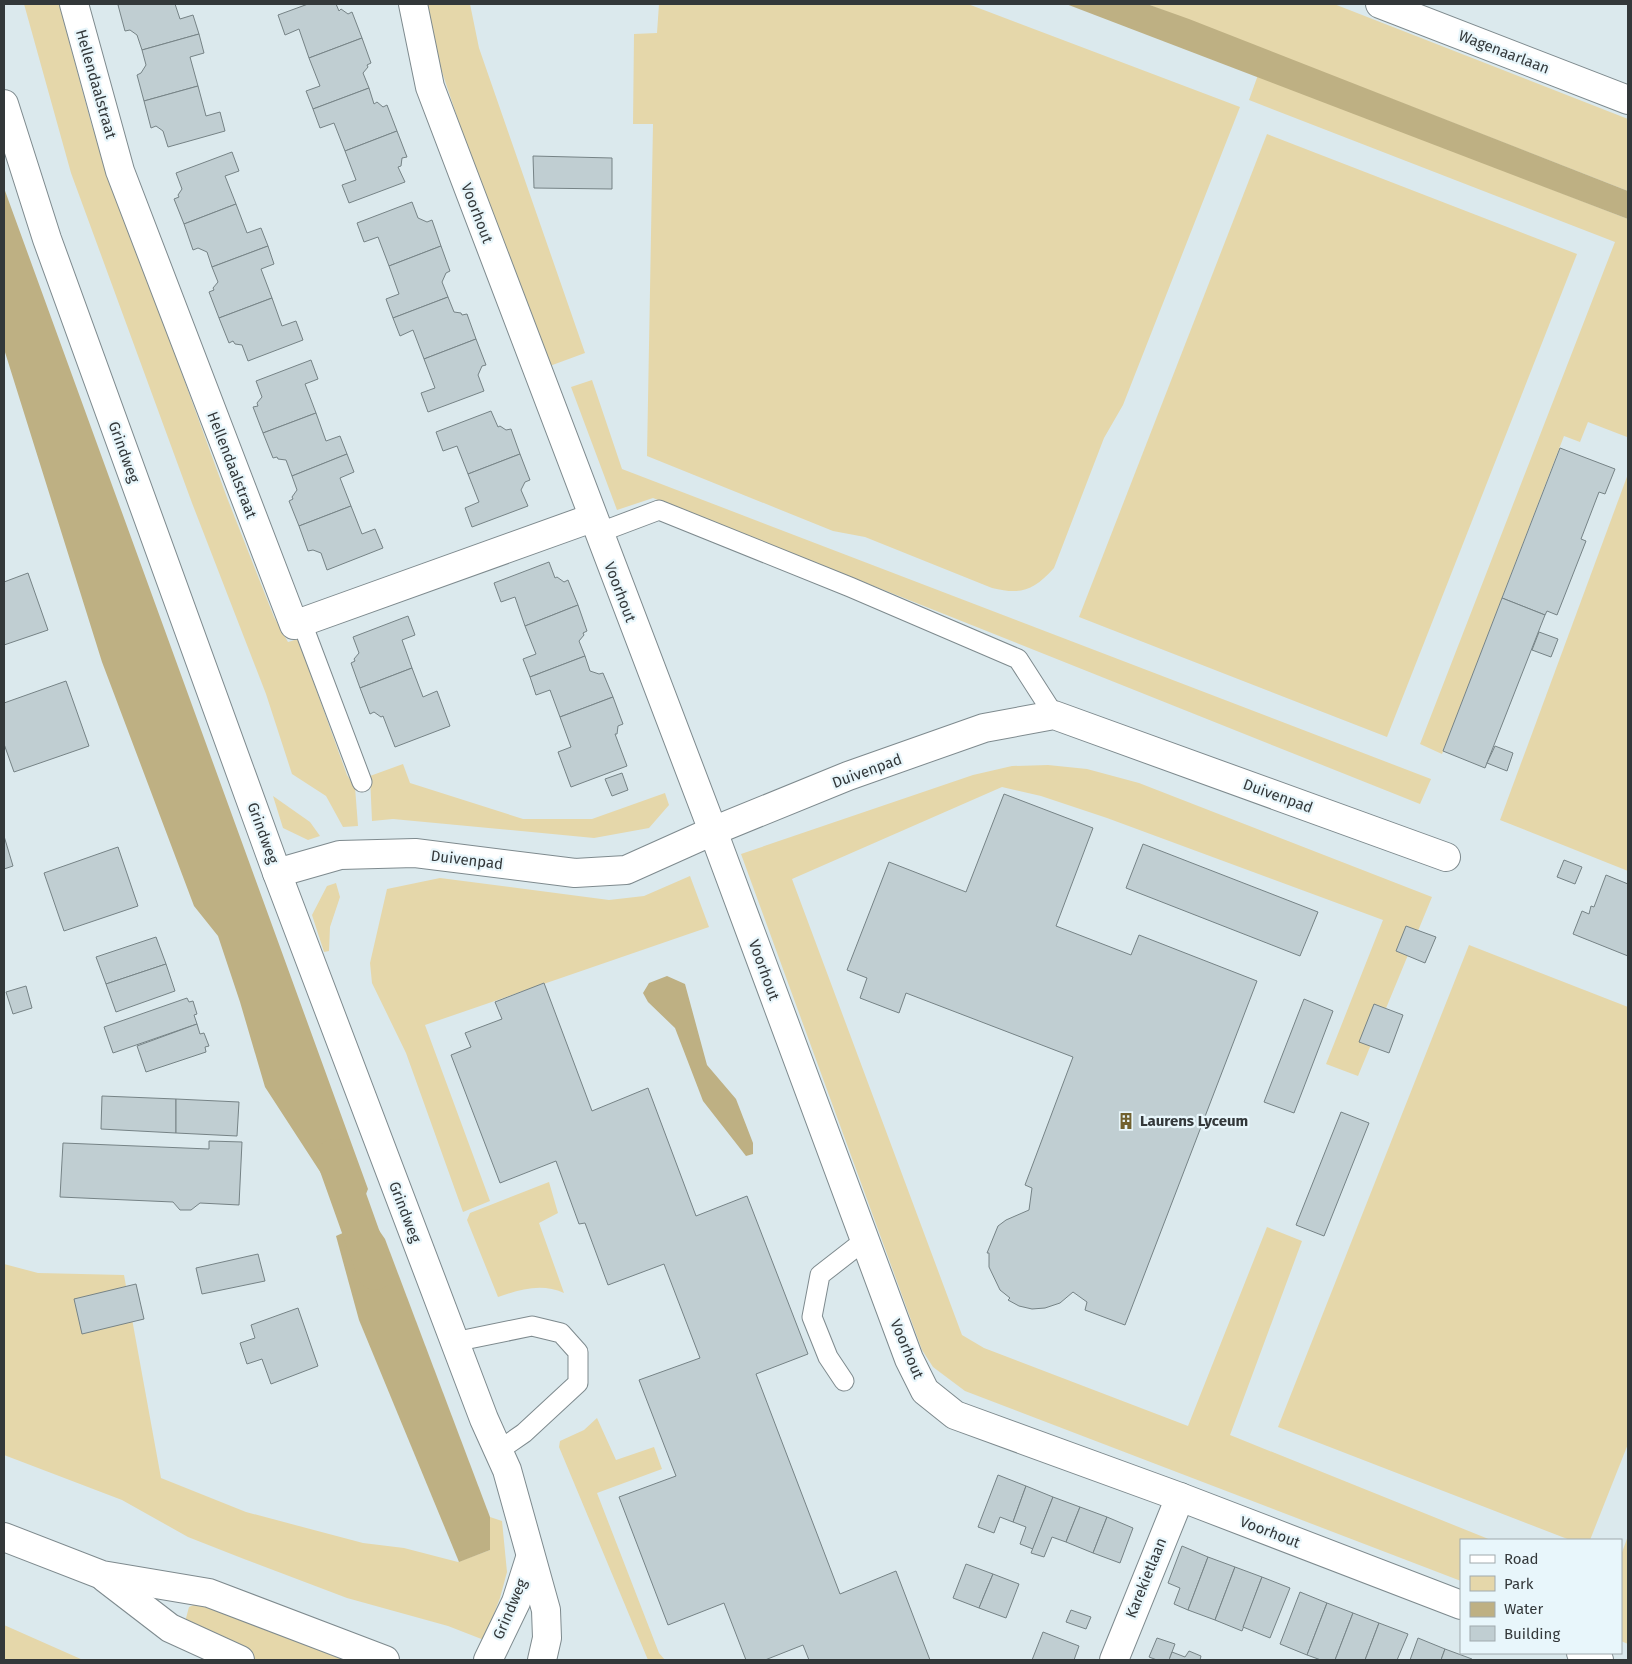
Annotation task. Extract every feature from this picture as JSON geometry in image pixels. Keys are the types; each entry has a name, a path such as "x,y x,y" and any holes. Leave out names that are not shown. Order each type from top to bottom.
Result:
{"street":[{"name":"Hellendaalstraat","path":"74,4 120,171 294,625 302,623"},
{"name":"Voorhout","path":"413,4 430,87 595,526 713,831 909,1359 925,1391 955,1415 1180,1497 1460,1606"},
{"name":"Wagenaarlaan","path":"1380,4 1628,100"},
{"name":"Grindweg","path":"4,104 47,238 277,873 454,1342 507,1470 546,1610 547,1638 542,1660"},
{"path":"302,623 595,526"},
{"name":"Duivenpad","path":"277,873 340,855 415,853 576,874 626,870 713,831 848,776 984,728 1054,715 1446,857"},
{"name":"Karekietlaan","path":"1114,1660 1180,1497"},
{"path":"4,1537 102,1575 209,1593 385,1660"},
{"name":"Grindweg","path":"488,1660 516,1602 530,1558"},
{"path":"102,1575 170,1628 240,1660"},
{"path":"1584,1654 1599,1660"}],"lane":[{"path":"595,526 659,510 850,587 1018,659 1054,715"},
{"path":"302,623 362,782"},
{"path":"844,1381 828,1357 812,1317 820,1275 865,1240"},
{"path":"454,1342 532,1326 561,1333 578,1352 578,1384 524,1433 498,1451"}],"green space":[{"path":"24,4 59,4 92,126 226,495 274,617 288,642 298,639 347,775 355,787 358,826 343,827 326,796 292,774 266,694 192,503 71,173"},
{"path":"427,4 470,4 479,48 585,353 547,367 487,206 440,66"},
{"path":"659,4 968,4 1240,107 1123,405 1104,438 1054,568 1040,582 1019,591 992,588 865,537 833,531 647,456 653,124 633,124 634,34 657,33"},
{"path":"1147,4 1334,4 1628,119 1628,191"},
{"path":"1258,75 1628,219 1627,437 1588,422 1580,442 1564,436 1442,754 1420,744 1615,242 1249,100"},
{"path":"1267,134 1577,254 1387,737 1079,617"},
{"path":"592,380 622,469 1431,779 1420,804 653,498 617,510 571,387"},
{"path":"1628,474 1628,871 1500,820"},
{"path":"403,764 410,783 523,819 592,819 665,793 669,805 649,828 594,838 393,819 372,821 370,776"},
{"path":"1048,765 1087,769 1139,783 1432,897 1358,1076 1326,1064 1383,920 1107,818 1041,796 1002,787 792,879 962,1335 984,1348 1188,1426 1267,1227 1302,1241 1230,1435 1489,1539 1460,1539 1460,1581 965,1391 933,1367 922,1350 741,854 973,775 1012,766"},
{"path":"273,796 310,822 320,836 308,840 283,828"},
{"path":"690,876 709,927 425,1025 490,1201 463,1212 406,1053 372,983 370,963 387,889 440,878 609,900 644,896"},
{"path":"336,883 340,897 330,927 329,951 324,952 312,915 327,886"},
{"path":"1469,945 1628,1007 1628,1444 1590,1539 1567,1539 1278,1427"},
{"path":"549,1182 558,1213 539,1223 564,1293 548,1288 531,1288 498,1297 467,1220 470,1213"},
{"path":"4,1264 38,1273 124,1275 161,1478 246,1512 363,1543 404,1548 458,1562 490,1550 490,1517 502,1521 507,1572 500,1598 484,1640 448,1626 347,1598 244,1559 188,1537 122,1500 4,1455"},
{"path":"597,1418 616,1460 654,1447 662,1469 597,1493 659,1653 665,1660 648,1660 559,1447 560,1441 584,1430"},
{"path":"1628,1536 1628,1644 1622,1641 1622,1552"},
{"path":"196,1604 204,1605 344,1660 257,1660 191,1628 185,1622 189,1607"},
{"path":"4,1625 83,1660 4,1660"}],"water":[{"path":"1066,4 1147,4 1189,19 1628,191 1628,219"},
{"path":"4,188 368,1189 364,1199 343,1207 265,1087 218,936 194,906 102,662 4,349"},
{"path":"667,976 685,984 707,1065 736,1099 753,1143 753,1154 746,1156 703,1101 675,1028 648,1002 643,993 649,983"},
{"path":"372,1220 385,1239 490,1517 490,1550 459,1562 359,1320 336,1236"}],"building":[{"path":"175,4 180,19 193,15 199,34 142,50 137,35 130,30 125,31 118,5"},
{"path":"308,4 336,4 339,11 341,9 348,14 352,12 362,38 309,58 299,29 285,35 278,15"},
{"path":"199,34 204,53 190,57 198,86 144,101 137,75 141,73 146,65 142,50"},
{"path":"362,38 371,63 367,65 368,67 363,73 369,88 313,109 306,91 320,86 309,58"},
{"path":"198,86 206,116 220,112 225,131 168,147 163,131 156,126 151,128 144,101"},
{"path":"369,88 374,104 377,102 383,107 387,105 397,131 345,151 334,123 320,128 313,109"},
{"path":"397,131 407,157 402,158 401,166 398,167 405,182 349,203 342,185 356,180 345,151"},
{"path":"232,152 239,171 225,176 236,204 184,224 174,199 179,197 178,195 182,189 176,173"},
{"path":"533,156 612,158 612,189 534,188"},
{"path":"412,202 418,218 427,222 432,220 441,246 389,266 378,237 364,242 357,223"},
{"path":"236,204 247,233 261,228 268,246 212,267 207,252 198,248 193,250 184,224"},
{"path":"268,246 274,264 261,269 272,298 219,318 209,292 214,290 213,288 218,282 212,267"},
{"path":"441,246 450,271 446,273 442,282 448,297 393,318 386,299 399,294 389,266"},
{"path":"448,297 454,312 461,313 462,315 467,314 476,339 424,359 413,330 400,336 393,318"},
{"path":"272,298 282,326 296,321 303,340 248,361 242,345 235,344 233,341 229,343 219,318"},
{"path":"476,339 486,365 482,366 478,375 484,391 428,412 421,393 435,388 424,359"},
{"path":"311,360 318,379 305,384 316,413 263,433 253,407 258,406 257,403 262,397 256,381"},
{"path":"491,411 498,427 500,426 506,430 511,429 520,454 468,474 457,446 443,451 436,432"},
{"path":"316,413 326,441 340,436 347,454 292,476 286,460 278,459 277,457 273,458 263,433"},
{"path":"1560,448 1615,469 1605,494 1599,492 1581,539 1586,541 1557,615 1547,611 1545,615 1502,598"},
{"path":"347,454 354,472 340,478 351,506 299,526 289,501 293,499 292,497 297,490 292,476"},
{"path":"520,454 530,480 525,482 521,490 528,506 472,527 465,508 479,502 468,474"},
{"path":"351,506 362,534 375,529 383,548 327,570 321,553 313,550 308,551 299,526"},
{"path":"549,562 555,578 557,577 564,582 568,580 578,605 525,626 515,597 501,602 494,583"},
{"path":"28,573 48,630 4,645 4,582"},
{"path":"1502,598 1545,615 1485,768 1443,751"},
{"path":"578,605 587,631 583,633 584,635 579,641 585,656 530,677 523,659 536,654 525,626"},
{"path":"408,616 415,635 402,640 412,668 360,688 351,663 355,661 354,659 359,653 353,637"},
{"path":"1539,632 1558,639 1551,657 1532,650"},
{"path":"585,656 590,671 599,674 603,673 613,697 560,717 550,690 536,695 530,677"},
{"path":"412,668 423,697 437,691 450,726 395,747 383,716 381,717 374,712 370,714 360,688"},
{"path":"66,681 89,746 14,772 4,744 4,703"},
{"path":"613,697 623,724 618,726 617,734 615,734 627,766 571,787 558,752 571,747 560,717"},
{"path":"1495,746 1513,753 1507,771 1487,763"},
{"path":"622,773 628,790 612,796 605,779"},
{"name":"Laurens Lyceum","path":"1004,794 1093,828 1056,926 1131,955 1139,935 1257,981 1125,1325 1085,1310 1087,1302 1073,1292 1060,1303 1045,1308 1032,1309 1019,1306 1008,1300 1010,1298 1000,1290 989,1267 989,1253 987,1253 998,1226 1006,1220 1029,1210 1032,1188 1025,1185 1073,1057 906,993 899,1013 860,998 867,978 847,970 889,862 966,892"},
{"path":"4,836 13,866 4,869"},
{"path":"1143,844 1318,912 1300,956 1126,888"},
{"path":"118,847 138,906 64,931 44,873"},
{"path":"1564,860 1582,867 1575,884 1557,877"},
{"path":"1606,875 1628,884 1628,956 1573,934 1582,911 1589,914 1591,906 1594,907"},
{"path":"1406,926 1436,937 1425,963 1396,951"},
{"path":"156,937 166,964 106,984 96,957"},
{"path":"166,964 175,991 116,1012 106,984"},
{"path":"544,983 592,1111 648,1088 696,1216 747,1196 808,1354 756,1374 840,1594 896,1571 930,1660 809,1660 803,1645 765,1660 746,1660 724,1603 668,1625 619,1497 676,1476 639,1380 700,1358 664,1264 608,1285 585,1223 579,1224 556,1161 500,1183 451,1055 471,1047 465,1033 502,1019 495,1002"},
{"path":"26,986 32,1008 13,1014 6,992"},
{"path":"187,998 189,1002 193,1001 197,1014 194,1015 197,1024 113,1053 104,1027"},
{"path":"1304,999 1333,1011 1294,1113 1264,1102"},
{"path":"1374,1004 1403,1015 1389,1053 1359,1042"},
{"path":"197,1024 200,1034 204,1033 209,1046 205,1047 206,1052 146,1072 137,1046"},
{"path":"102,1096 176,1099 176,1133 101,1129"},
{"path":"176,1099 239,1102 237,1136 176,1133"},
{"path":"1341,1112 1369,1123 1324,1236 1296,1225"},
{"path":"209,1141 242,1142 239,1205 200,1203 191,1210 180,1210 173,1202 60,1197 63,1143 209,1149"},
{"path":"258,1254 265,1281 202,1294 196,1268"},
{"path":"136,1284 144,1319 82,1334 74,1299"},
{"path":"298,1308 318,1366 271,1384 262,1359 247,1364 240,1343 255,1338 251,1325"},
{"path":"998,1475 1026,1486 1013,1522 1000,1517 994,1533 978,1527"},
{"path":"1026,1486 1053,1497 1033,1549 1020,1544 1026,1527 1013,1522"},
{"path":"1053,1497 1080,1507 1066,1542 1052,1537 1044,1557 1031,1553"},
{"path":"1080,1507 1107,1517 1093,1553 1066,1542"},
{"path":"1107,1517 1133,1528 1120,1563 1093,1553"},
{"path":"1182,1546 1208,1557 1188,1610 1174,1604 1180,1588 1168,1583"},
{"path":"1208,1557 1235,1567 1215,1620 1188,1610"},
{"path":"966,1564 993,1574 979,1608 953,1598"},
{"path":"1235,1567 1262,1577 1242,1631 1215,1620"},
{"path":"993,1574 1019,1584 1006,1618 979,1608"},
{"path":"1262,1577 1290,1588 1270,1638 1243,1627"},
{"path":"1300,1592 1327,1603 1307,1655 1280,1644"},
{"path":"1327,1603 1353,1613 1335,1660 1321,1660 1307,1655"},
{"path":"1071,1610 1091,1617 1086,1629 1066,1622"},
{"path":"1353,1613 1379,1623 1365,1660 1335,1660"},
{"path":"1379,1623 1408,1634 1397,1660 1365,1660"},
{"path":"1043,1632 1079,1646 1074,1660 1032,1660"},
{"path":"1157,1638 1175,1644 1169,1660 1157,1660 1149,1657"},
{"path":"1418,1638 1445,1649 1441,1660 1410,1660"},
{"path":"1445,1649 1472,1659 1472,1660 1441,1660"},
{"path":"1189,1651 1201,1656 1200,1660 1169,1660 1172,1652 1185,1657"}],"waterway":[{"path":"334,1157 375,1272"}],"place":[{"name":"Laurens Lyceum","path":"1126,1121"}]}
